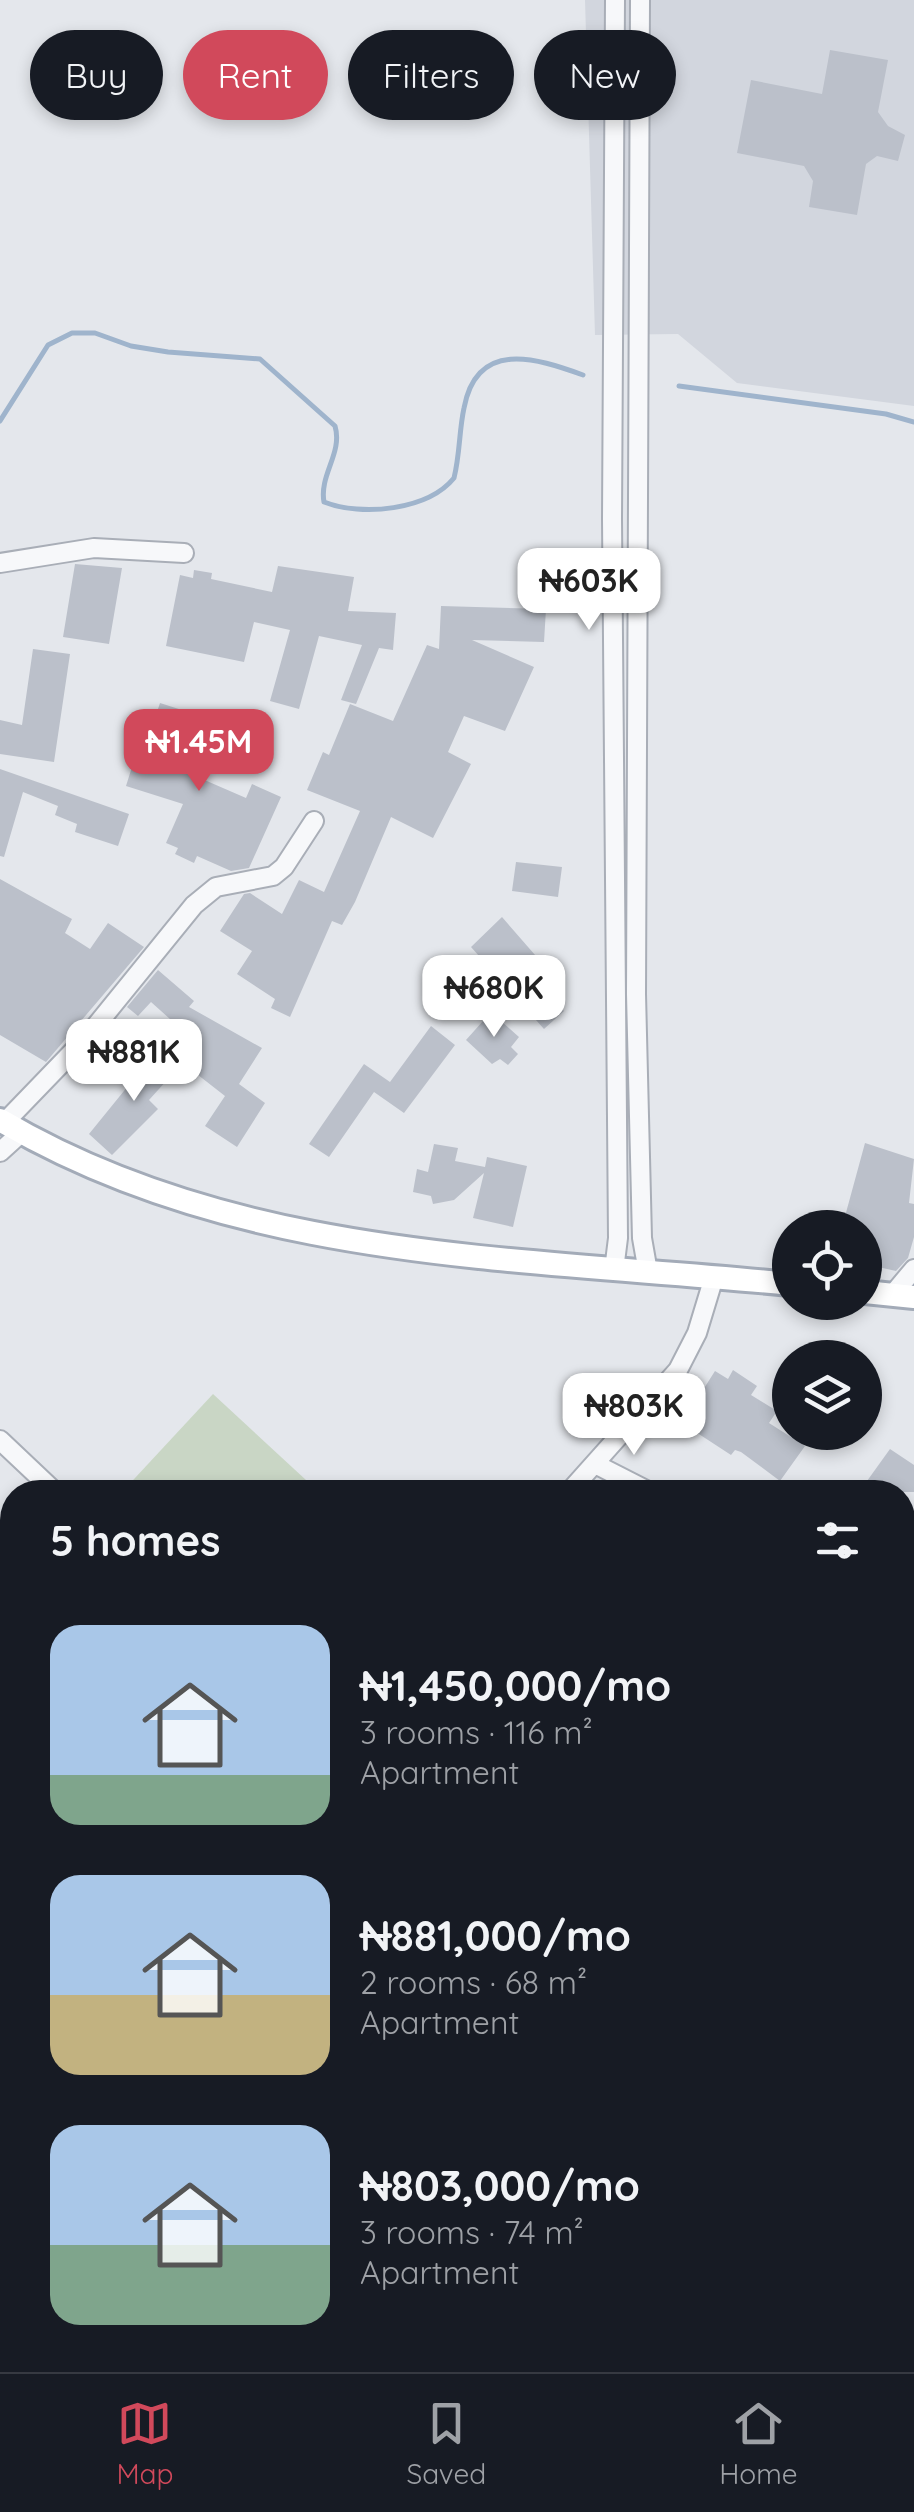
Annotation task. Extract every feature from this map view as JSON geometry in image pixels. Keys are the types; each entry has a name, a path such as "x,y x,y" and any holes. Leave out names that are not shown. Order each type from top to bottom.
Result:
{"main road":[{"path":"9,1125 123,1183 263,1222 356,1241 552,1267 772,1282"}],"street":[{"path":"614,1270 618,1238 612,519 615,0"},
{"path":"640,0 636,994 642,1238 648,1272"},
{"path":"0,563 94,548 184,553"},
{"path":"0,1152 9,1125 194,905 216,888 273,876 284,867 314,820"},
{"path":"904,1296 914,1269"},
{"path":"581,1480 678,1370 697,1333 714,1276"},
{"path":"0,1440 43,1480"},
{"path":"597,1465 626,1480"}],"shaded area":[{"path":"585,0 914,0 914,406 737,383 678,334 595,335 589,120 676,120 676,30 586,30"}],"green space":[{"path":"213,1394 306,1480 133,1480"}],"building":[{"path":"830,50 888,60 878,112 888,126 905,135 898,161 877,156 866,164 857,215 809,207 813,181 804,166 737,153 751,80 822,94"},
{"path":"75,564 122,568 109,644 63,637"},
{"path":"278,566 354,577 348,611 396,613 393,650 379,648 356,704 341,700 362,645 319,636 299,709 270,701 290,630 254,622 244,662 166,646 180,575 193,578 194,570 212,573 211,579 272,592"},
{"path":"441,606 546,609 544,642 472,640 534,667 505,731 464,716 448,752 471,764 433,838 391,817 355,902 342,925 332,921 290,1017 271,1008 275,999 237,974 252,951 220,931 244,894 250,893 282,914 299,880 324,892 360,811 307,790 323,752 329,755 350,704 393,721 427,645 439,649"},
{"path":"33,649 70,654 54,762 0,754 0,720 22,725"},
{"path":"160,703 210,719 193,775 246,798 252,784 281,797 249,868 231,871 197,856 194,863 175,854 178,848 166,843 183,804 126,786 148,716 155,718"},
{"path":"0,769 129,814 118,846 75,832 77,824 55,815 58,806 23,792 4,857 0,856"},
{"path":"516,862 562,867 558,897 512,891"},
{"path":"0,879 72,919 65,933 90,949 108,923 144,947 46,1062 0,1035"},
{"path":"502,917 542,963 530,973 564,1011 544,1029 471,947"},
{"path":"158,970 194,1001 189,1007 262,1048 239,1084 265,1103 237,1147 205,1126 225,1096 175,1057 190,1037 151,1002 138,1016 127,1007"},
{"path":"491,1012 519,1037 511,1047 518,1054 508,1065 500,1059 492,1064 466,1040"},
{"path":"431,1026 455,1045 404,1113 374,1092 329,1157 309,1144 364,1064 390,1082"},
{"path":"158,1049 178,1068 149,1100 158,1109 112,1155 89,1134"},
{"path":"865,1143 914,1159 909,1203 914,1204 914,1237 908,1258 896,1271 882,1268 882,1210 847,1210"},
{"path":"434,1144 458,1148 455,1161 485,1167 487,1157 527,1166 513,1227 473,1218 484,1173 454,1200 433,1204 431,1196 413,1192 417,1169 428,1172"},
{"path":"733,1370 757,1386 751,1395 772,1408 772,1450 802,1450 781,1480 741,1452 735,1450 731,1455 682,1423 715,1371 728,1379"},
{"path":"890,1449 914,1465 914,1480 868,1480"}],"waterway":[{"path":"0,421 48,345 72,333 95,333 131,346 168,352 260,359 335,426 336,445 323,492 324,502 357,509 393,508 428,497 454,478 464,408 481,371 511,359 546,363 583,375"},
{"path":"679,386 886,414 914,422"}]}
